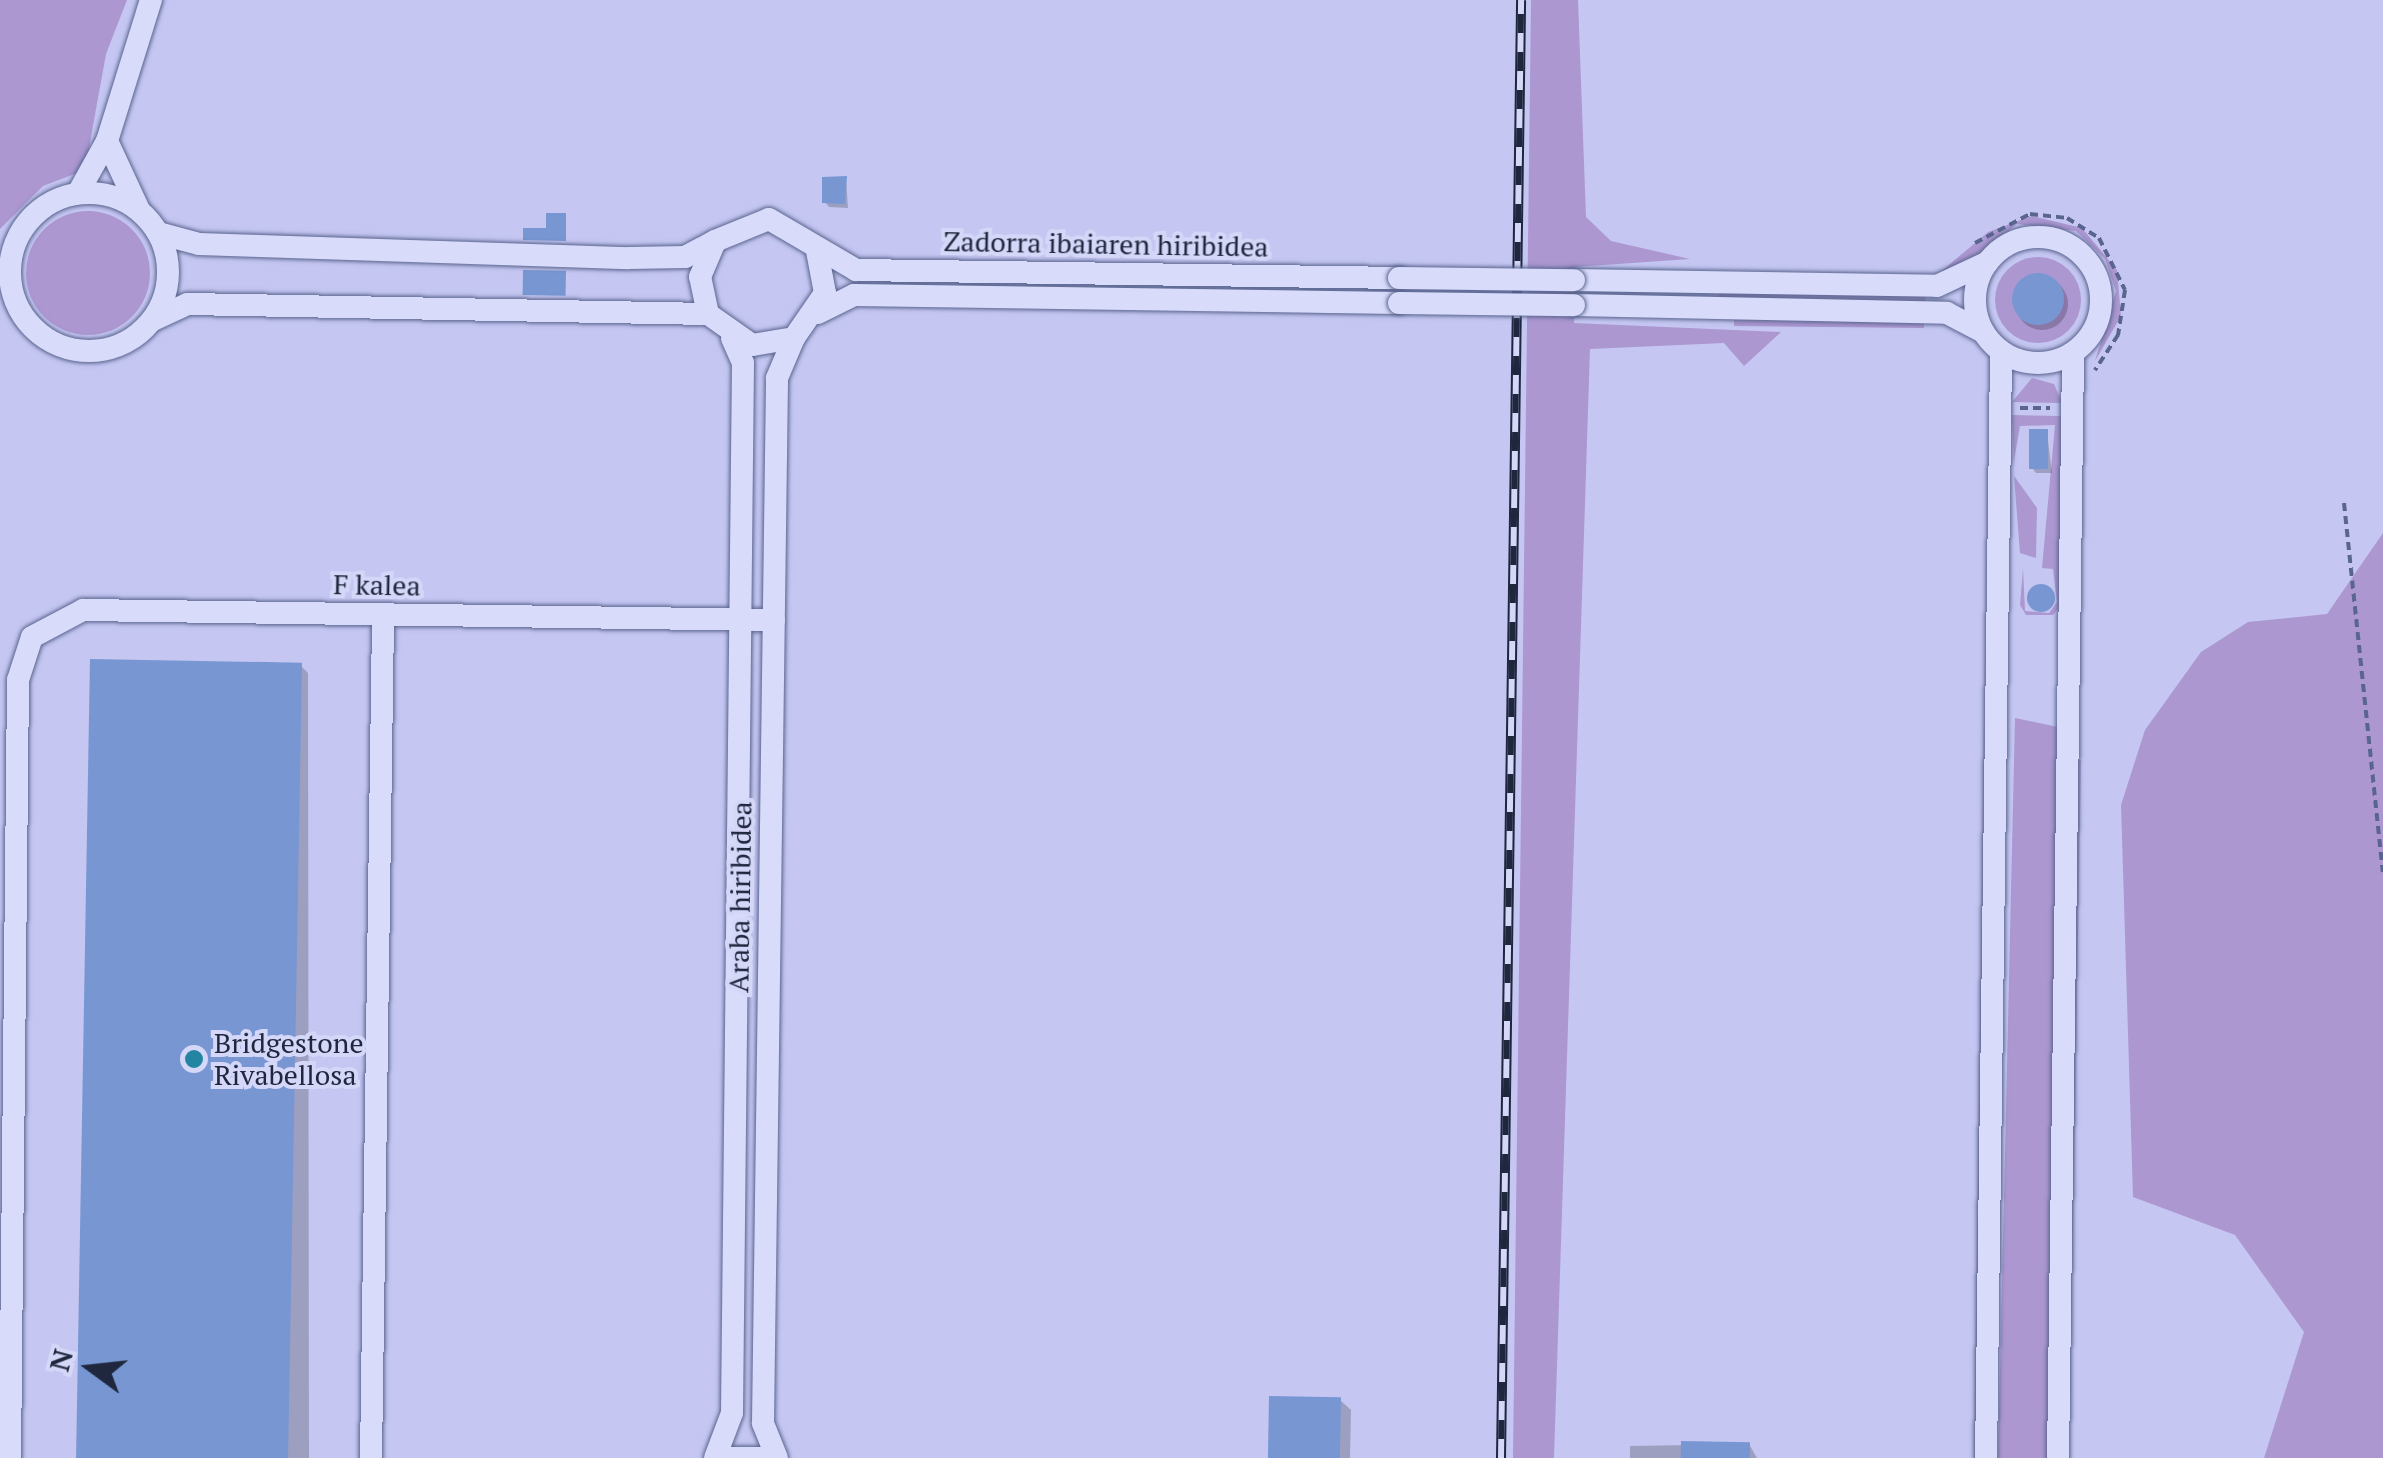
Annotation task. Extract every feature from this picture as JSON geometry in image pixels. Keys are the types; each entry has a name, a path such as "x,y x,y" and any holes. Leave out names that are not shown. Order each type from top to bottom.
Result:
{"street":[{"path":"0,250 25,224 78,193 107,140 151,0"},
{"path":"107,140 139,211 158,232 168,277 153,320"},
{"path":"78,193 139,211"},
{"path":"158,232 199,244 629,258 686,256 715,241 769,220 818,251 825,271 818,313 794,338 774,345 732,338 708,314 700,276 715,241"},
{"path":"25,224 9,268 10,307 58,347 84,352 110,350 153,320 188,304 708,314"},
{"path":"2058,1458 2074,352 2100,311 2086,260 2069,245 2025,238 1978,256 1975,309 1984,332 2001,352 2030,363 2074,352"},
{"name":"Zadorra ibaiaren hiribidea","path":"818,251 856,270 1937,286 1978,256"},
{"name":"Zadorra ibaiaren hiribidea","path":"818,313 854,295 1574,305 1947,313 1984,332"},
{"name":"Araba hiribidea","path":"715,1458 732,1413 744,363 732,338"},
{"name":"Araba hiribidea","path":"777,1458 763,1423 777,378 794,338"},
{"path":"1986,1458 2001,352"},
{"name":"F kalea","path":"10,1458 6,1373 18,680 32,637 83,610 774,620"},
{"path":"371,1458 383,616"},
{"path":"728,1458 762,1458"}],"path":[{"path":"1978,256 1988,230 2030,214 2067,218 2099,238 2121,274 2124,313 2090,379"},
{"path":"2000,408 2072,408"},
{"path":"2344,503 2383,872"}],"shaded area":[{"path":"0,0 127,0 106,54 85,170 43,186 0,229"},
{"path":"1531,0 1578,0 1586,217 1611,241 1690,259 1575,267 1574,323 1781,332 1744,366 1724,343 1590,349 1554,1458 1513,1458"},
{"path":"88,211 112,216 132,229 145,249 150,273 145,297 132,317 112,330 88,335 64,330 44,317 31,297 26,273 31,249 44,229 64,216"},
{"path":"2032,216 2082,228 2117,270 2121,316 2095,361 2116,291 2105,259 2076,231 2017,224 1966,265 1937,275 1988,232"},
{"path":"2038,257 2062,264 2074,276 2081,300 2074,324 2062,336 2038,343 2014,336 2002,324 1995,300 2002,276 2014,264"},
{"path":"1719,292 1925,296 1925,303 1719,299"},
{"path":"1734,320 1924,321 1924,328 1734,326"},
{"path":"2032,378 2054,384 2062,403 2012,402"},
{"path":"2012,415 2062,416 2059,608 2053,615 2026,615 2020,605 2023,568 2025,611 2049,613 2057,602 2053,569 2042,568 2055,425 2020,426 2014,461"},
{"path":"1988,420 1976,1458 1974,1458"},
{"path":"2014,476 2037,508 2036,558 2020,553"},
{"path":"2383,533 2383,1458 2264,1458 2304,1332 2235,1235 2133,1197 2121,805 2145,730 2201,652 2248,622 2327,614"},
{"path":"2015,718 2058,727 2048,1458 1998,1458"},
{"path":"2078,760 2081,760 2069,1458"}],"building":[{"path":"847,176 845,204 822,203 822,177"},
{"path":"546,213 566,213 566,241 523,240 523,228 546,228"},
{"path":"523,270 566,271 566,296 523,295"},
{"path":"2038,273 2056,281 2064,299 2056,317 2038,325 2020,317 2012,299 2020,281"},
{"path":"2029,429 2048,429 2048,469 2029,469"},
{"path":"2041,584 2051,588 2055,598 2051,608 2041,612 2031,608 2027,598 2031,588"},
{"name":"Bridgestone Rivabellosa","path":"90,659 302,663 288,1458 76,1458"},
{"path":"1269,1396 1341,1397 1340,1458 1268,1458"},
{"path":"1681,1441 1750,1442 1750,1458 1681,1458"}],"railway":[{"path":"1501,1458 1521,0"}],"place":[{"name":"Bridgestone Rivabellosa","path":"194,1059"}]}
